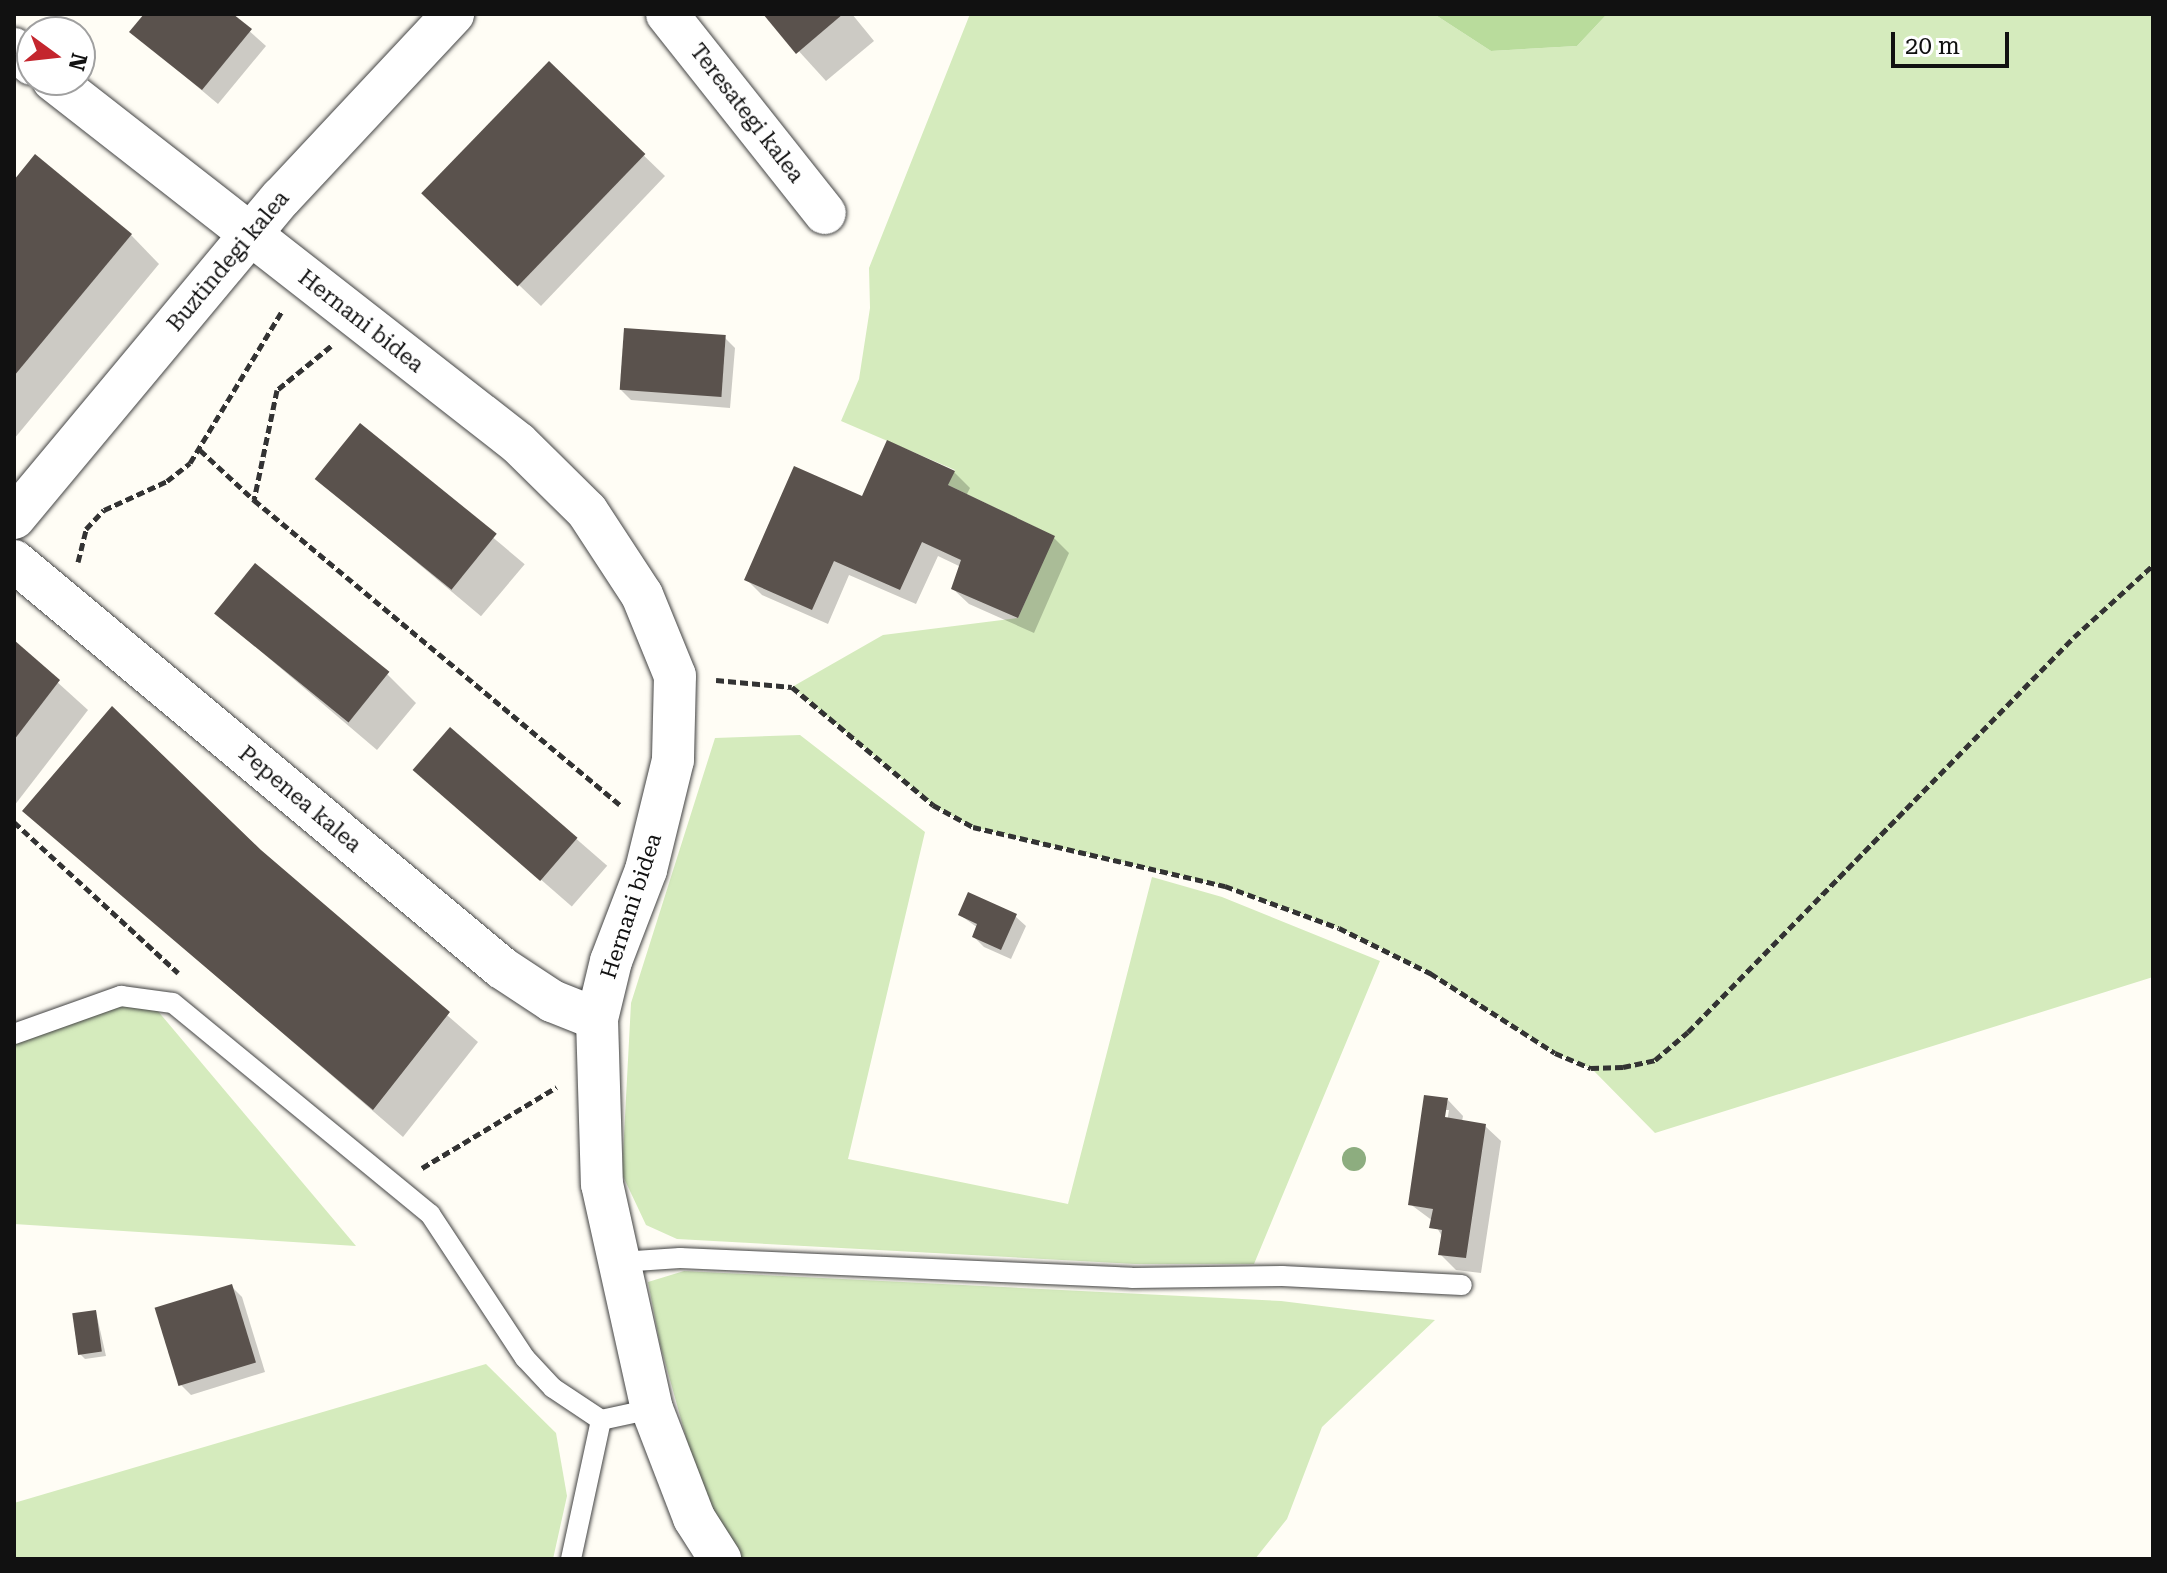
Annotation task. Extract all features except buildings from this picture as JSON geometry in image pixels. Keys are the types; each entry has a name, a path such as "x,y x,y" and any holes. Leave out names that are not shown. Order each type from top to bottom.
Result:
{"street":[{"name":"Buztindegi kalea","path":"14,518 249,235 453,14"},
{"name":"Teresategi kalea","path":"667,14 825,213"},
{"name":"Hernani bidea","path":"73,96 518,443 587,511 642,595 675,676 673,760 646,870 611,961 597,1019 602,1184 652,1409 694,1518 720,1559"},
{"name":"Pepenea kalea","path":"14,561 502,968 552,1001 597,1019"}],"lane":[{"path":"14,1034 121,996 173,1003 430,1214 525,1358 553,1388 601,1420 652,1409"},
{"path":"620,1262 680,1258 1132,1278 1282,1276 1462,1285"},
{"path":"571,1559 601,1420"}],"path":[{"path":"54,595 80,561 86,529 104,510 167,481 200,450 282,311 299,324 325,294"},
{"path":"254,500 277,390 331,346 320,339"},
{"path":"200,450 254,500 622,806"},
{"path":"675,676 792,687 933,805 973,827 1225,886 1339,928 1430,973 1555,1053 1591,1068 1623,1067 1655,1060 1688,1032 2074,637 2153,565"},
{"path":"14,822 187,980"},
{"path":"414,1173 565,1083"}],"green space":[{"path":"970,14 1434,14 1491,51 1577,46 1607,14 2153,14 2153,977 1655,1133 1591,1068 1555,1053 1430,973 1339,928 1225,886 973,827 933,805 792,687 883,635 1018,618 1054,536 948,485 955,470 841,421 859,379 870,308 869,268"},
{"path":"1434,14 1607,14 1577,46 1491,51"},
{"path":"800,735 925,832 848,1159 1068,1204 1152,877 1222,897 1380,961 1254,1264 1135,1264 677,1239 646,1225 622,1174 631,1003 715,738"},
{"path":"121,996 157,1010 356,1246 14,1224 14,1034"},
{"path":"684,1271 1281,1301 1435,1320 1322,1427 1287,1519 1255,1559 741,1559 705,1505 660,1344 648,1282"},
{"path":"486,1364 556,1433 567,1496 553,1559 14,1559 14,1503"}]}
